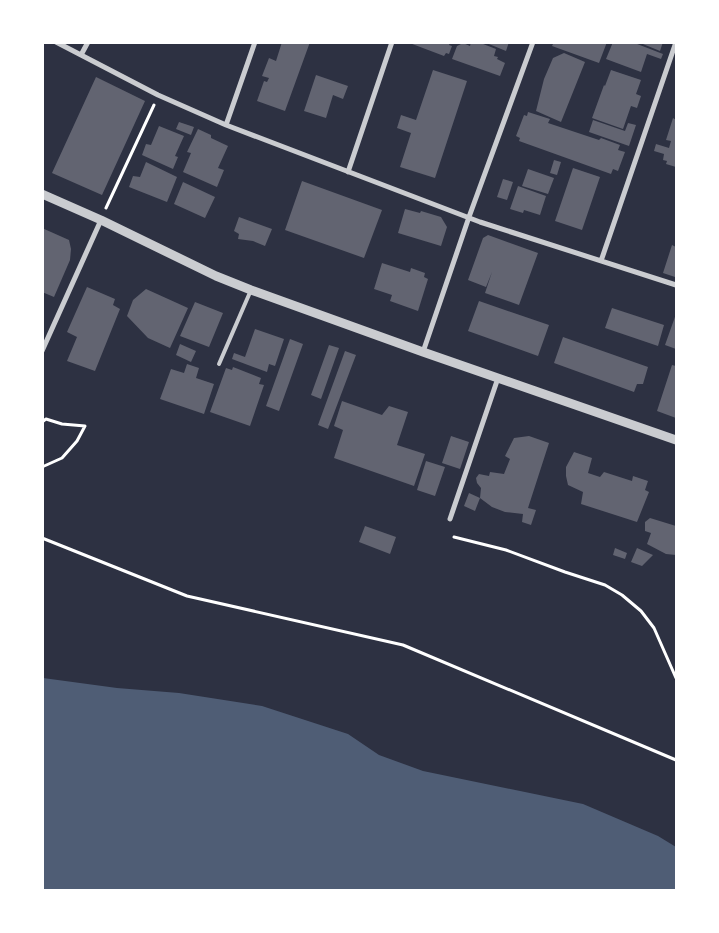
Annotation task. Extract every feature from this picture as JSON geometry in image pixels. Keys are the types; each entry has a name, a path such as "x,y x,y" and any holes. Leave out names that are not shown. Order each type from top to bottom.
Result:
{"street":[{"path":"56,42 158,95 226,125 469,218 676,285"},
{"path":"81,55 88,42"},
{"path":"226,125 255,42"},
{"path":"348,172 392,42"},
{"path":"423,352 533,42"},
{"path":"601,262 676,42"},
{"path":"42,194 101,220 216,276 251,290 676,440"},
{"path":"42,351 101,220"},
{"path":"450,519 498,378"}],"lane":[{"path":"220,364 251,290"}],"path":[{"path":"101,220 158,95"},
{"path":"42,422 46,419 62,424 85,426 77,441 62,458 42,467"},
{"path":"454,537 506,550 605,585 622,595 642,611 654,628 676,678"},
{"path":"42,538 187,596 403,645 675,759 676,754"}],"water":[{"path":"43,678 117,688 179,693 262,706 348,734 379,755 423,771 583,804 658,836 676,847 676,890 43,890"}],"building":[{"path":"282,42 310,42 285,111 257,101 264,81 267,82 269,78 262,76 269,58 276,61"},
{"path":"407,42 450,42 449,45 452,46 449,54 446,53 444,56"},
{"path":"471,42 478,42 496,49 494,56 505,63 500,76 452,59 457,46 463,43 470,46"},
{"path":"484,42 509,42 506,51"},
{"path":"554,42 607,42 599,63 552,46"},
{"path":"613,42 632,42 663,54 661,59 647,54 641,72 606,59"},
{"path":"638,42 663,42 660,51"},
{"path":"564,53 585,62 561,122 536,111 544,79 553,58"},
{"path":"433,70 467,81 435,178 400,167 411,133 397,128 401,115 416,120"},
{"path":"611,70 641,80 636,94 641,96 637,108 631,106 623,129 592,118"},
{"path":"316,75 348,86 343,99 333,95 326,118 304,111"},
{"path":"96,77 145,101 102,195 52,173"},
{"path":"528,112 550,119 548,123 620,145 618,150 625,152 618,171 613,169 611,174 519,141 520,138 516,136 524,115 527,116"},
{"path":"673,118 676,120 676,167 666,164 667,161 663,160 664,154 654,151 656,144 669,148 671,141 666,140"},
{"path":"593,120 625,131 628,123 636,125 629,146 589,132"},
{"path":"179,122 194,127 191,135 176,129"},
{"path":"159,126 184,136 175,156 178,157 173,169 142,155 146,144 151,145"},
{"path":"198,129 228,146 218,168 224,170 217,187 183,172 191,153 187,152"},
{"path":"554,160 561,162 557,175 550,173"},
{"path":"146,162 177,177 167,202 129,187 133,176 140,177"},
{"path":"573,168 600,177 582,230 555,221"},
{"path":"528,169 554,178 548,194 522,186"},
{"path":"503,179 513,182 507,200 497,197"},
{"path":"302,181 382,210 364,258 285,230"},
{"path":"183,182 215,197 205,218 174,204"},
{"path":"518,186 546,196 540,215 524,210 523,213 510,209"},
{"path":"405,209 420,213 421,211 441,217 447,227 441,246 398,233"},
{"path":"239,217 272,229 265,246 253,241 238,239 239,234 234,231"},
{"path":"42,228 69,240 71,249 70,260 54,297 42,292"},
{"path":"488,235 538,253 519,305 485,293 492,272 486,287 468,280 483,238"},
{"path":"672,245 676,247 675,277 663,273"},
{"path":"382,263 410,272 411,268 425,273 424,277 428,279 418,311 390,301 392,295 374,289"},
{"path":"87,287 115,299 113,305 120,309 95,371 67,361 77,337 67,332"},
{"path":"146,289 188,308 170,348 148,338 127,316 133,300"},
{"path":"479,301 549,325 538,356 468,331"},
{"path":"195,302 223,313 209,347 180,336"},
{"path":"612,308 664,325 658,346 605,328"},
{"path":"676,314 676,349 665,345"},
{"path":"255,329 284,339 275,366 269,364 267,372 232,359 234,353 245,357"},
{"path":"563,337 648,367 643,384 637,384 634,392 554,363"},
{"path":"290,339 303,344 279,411 266,406"},
{"path":"180,344 196,351 191,362 176,355"},
{"path":"329,345 339,348 321,399 311,395"},
{"path":"345,351 356,355 328,429 318,425"},
{"path":"187,364 199,368 196,378 214,384 204,414 160,399 171,369 184,373"},
{"path":"672,365 676,366 676,418 657,411"},
{"path":"233,367 261,378 259,384 264,385 250,426 210,412 226,368 232,370"},
{"path":"342,401 382,415 389,406 408,412 397,445 425,454 414,486 334,458 343,430 334,426"},
{"path":"451,436 469,442 460,469 442,463"},
{"path":"529,436 549,443 528,508 536,510 531,525 522,522 523,514 505,512 492,507 480,498 481,488 476,478 479,474 489,476 490,472 504,474 510,459 505,456 514,438"},
{"path":"574,452 592,458 588,473 600,477 604,472 632,481 633,476 648,481 645,490 649,492 637,522 581,504 583,492 568,485 566,476 566,467"},
{"path":"426,461 445,467 435,496 417,490"},
{"path":"469,493 480,498 475,511 464,506"},
{"path":"650,518 676,526 676,555 666,554 647,544 651,533 645,531 645,522"},
{"path":"365,526 396,537 390,554 359,542"},
{"path":"615,548 627,553 625,559 613,555"},
{"path":"637,548 653,555 642,566 631,562"}]}
